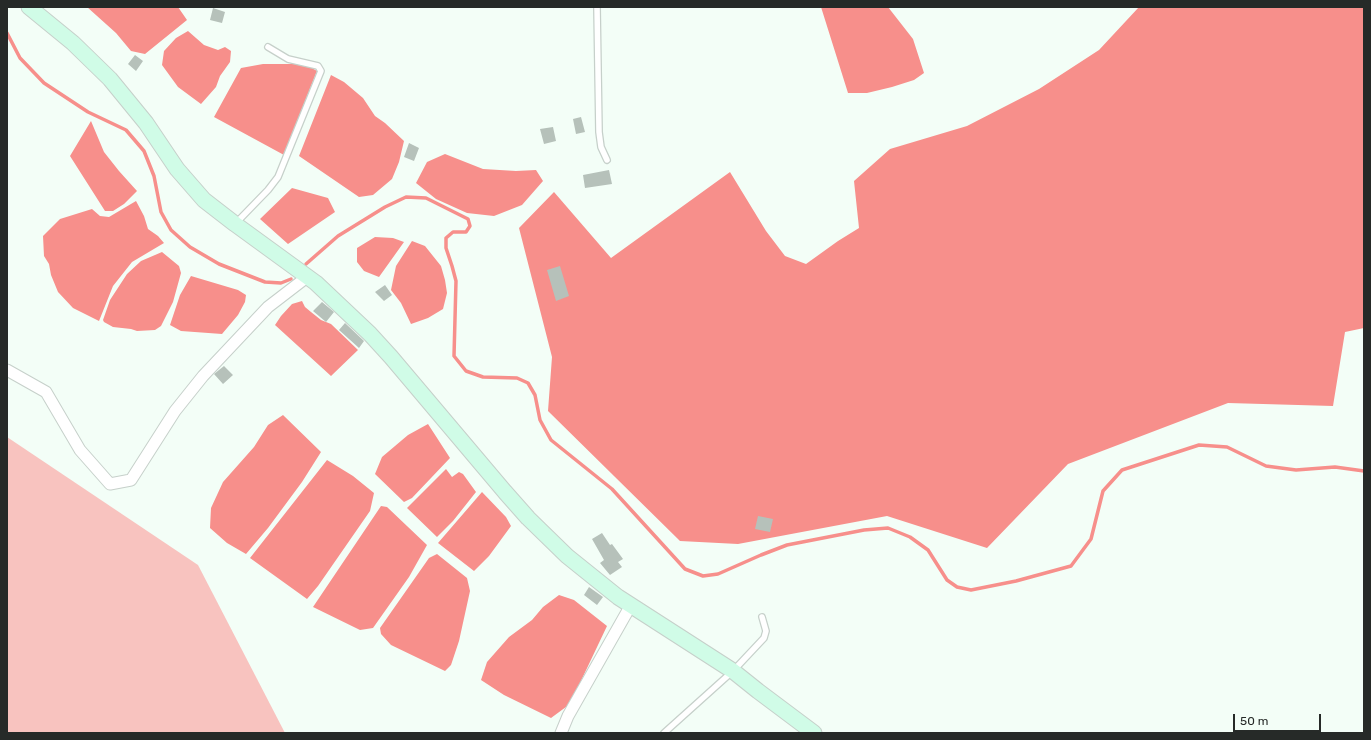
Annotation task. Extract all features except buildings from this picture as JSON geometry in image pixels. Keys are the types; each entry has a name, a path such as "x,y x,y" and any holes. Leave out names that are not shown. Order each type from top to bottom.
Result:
{"street":[{"path":"29,7 72,43 110,78 146,123 178,169 204,200 316,283 370,334 528,518 567,556 618,597 733,671 814,733"},
{"path":"7,370 46,392 80,450 110,484 131,480 175,411 203,376 268,307 307,277"},
{"path":"561,733 568,716 631,605"}],"lane":[{"path":"597,7 599,132 601,147 607,160"},
{"path":"235,224 268,190 278,176 321,71 318,66 288,59 268,46"},
{"path":"664,733 733,671 764,638 766,631 762,617"}],"shaded area":[{"path":"87,7 178,7 187,20 145,54 131,51 116,33"},
{"path":"821,7 888,7 913,39 924,73 914,80 892,87 867,93 848,93"},
{"path":"1139,7 1364,7 1364,328 1345,332 1333,406 1228,403 1068,464 987,548 887,516 738,544 680,541 548,411 552,357 519,228 554,192 611,258 730,172 766,231 785,256 806,264 859,228 854,181 890,149 967,126 1039,89 1099,50"},
{"path":"188,31 204,45 218,50 225,47 231,51 230,62 220,76 216,87 201,104 178,87 162,65 164,51 176,38"},
{"path":"263,64 305,64 317,71 284,155 214,117 241,68"},
{"path":"331,75 344,82 363,98 375,116 385,123 404,141 399,162 392,179 373,195 359,197 299,156"},
{"path":"91,121 104,152 137,191 124,204 113,211 105,211 70,156"},
{"path":"445,154 483,169 516,171 536,170 543,181 522,205 494,216 467,213 436,199 416,183 427,162"},
{"path":"292,188 328,198 335,212 288,244 260,219"},
{"path":"136,201 144,216 148,229 158,236 164,243 132,262 113,286 99,321 73,308 58,292 51,275 49,264 44,256 43,236 60,219 92,209 100,216 109,217"},
{"path":"375,237 393,238 404,242 379,277 364,271 357,262 357,248"},
{"path":"412,241 425,246 441,266 447,293 443,309 428,318 411,324 401,303 391,290 396,266"},
{"path":"162,252 179,266 181,273 173,302 161,326 155,330 137,331 113,327 104,322 103,320 110,300 127,274 141,261"},
{"path":"191,276 238,290 246,295 245,302 238,315 222,334 181,331 170,325 180,295"},
{"path":"302,301 305,307 321,320 331,324 358,350 331,376 275,325 292,304"},
{"path":"283,415 321,452 302,482 268,528 246,554 227,543 210,528 211,508 223,482 254,447 268,425"},
{"path":"428,424 450,458 412,498 404,502 375,474 382,457 408,435"},
{"path":"7,437 198,565 285,733 7,733"},
{"path":"327,460 353,476 374,493 370,511 318,586 307,599 250,558"},
{"path":"446,469 452,477 459,472 463,474 476,492 453,521 437,537 407,508"},
{"path":"482,492 506,517 511,526 489,556 474,571 438,543"},
{"path":"381,506 387,507 427,545 409,577 373,628 360,630 313,607"},
{"path":"437,554 467,578 470,591 459,641 451,665 445,671 391,645 381,634 380,628 429,558"},
{"path":"559,595 574,600 607,626 570,704 551,718 504,695 481,680 487,662 509,637 532,620 543,607"}],"waterway":[{"path":"7,33 20,58 44,83 88,112 126,130 144,151 154,176 161,212 171,230 190,247 219,264 265,282 281,283 291,279"},
{"path":"306,264 338,236 385,207 406,197 426,198 468,219 470,226 466,232 453,232 446,238 446,248 456,281 454,356 466,371 483,377 517,378 528,383 535,395 540,420 551,440 612,489 685,569 703,576 718,574 787,545 864,530 888,528 910,537 928,550 947,580 957,587 971,590 1016,581 1071,566 1091,539 1103,491 1122,470 1199,445 1227,447 1266,466 1296,470 1335,467 1364,471"}]}
